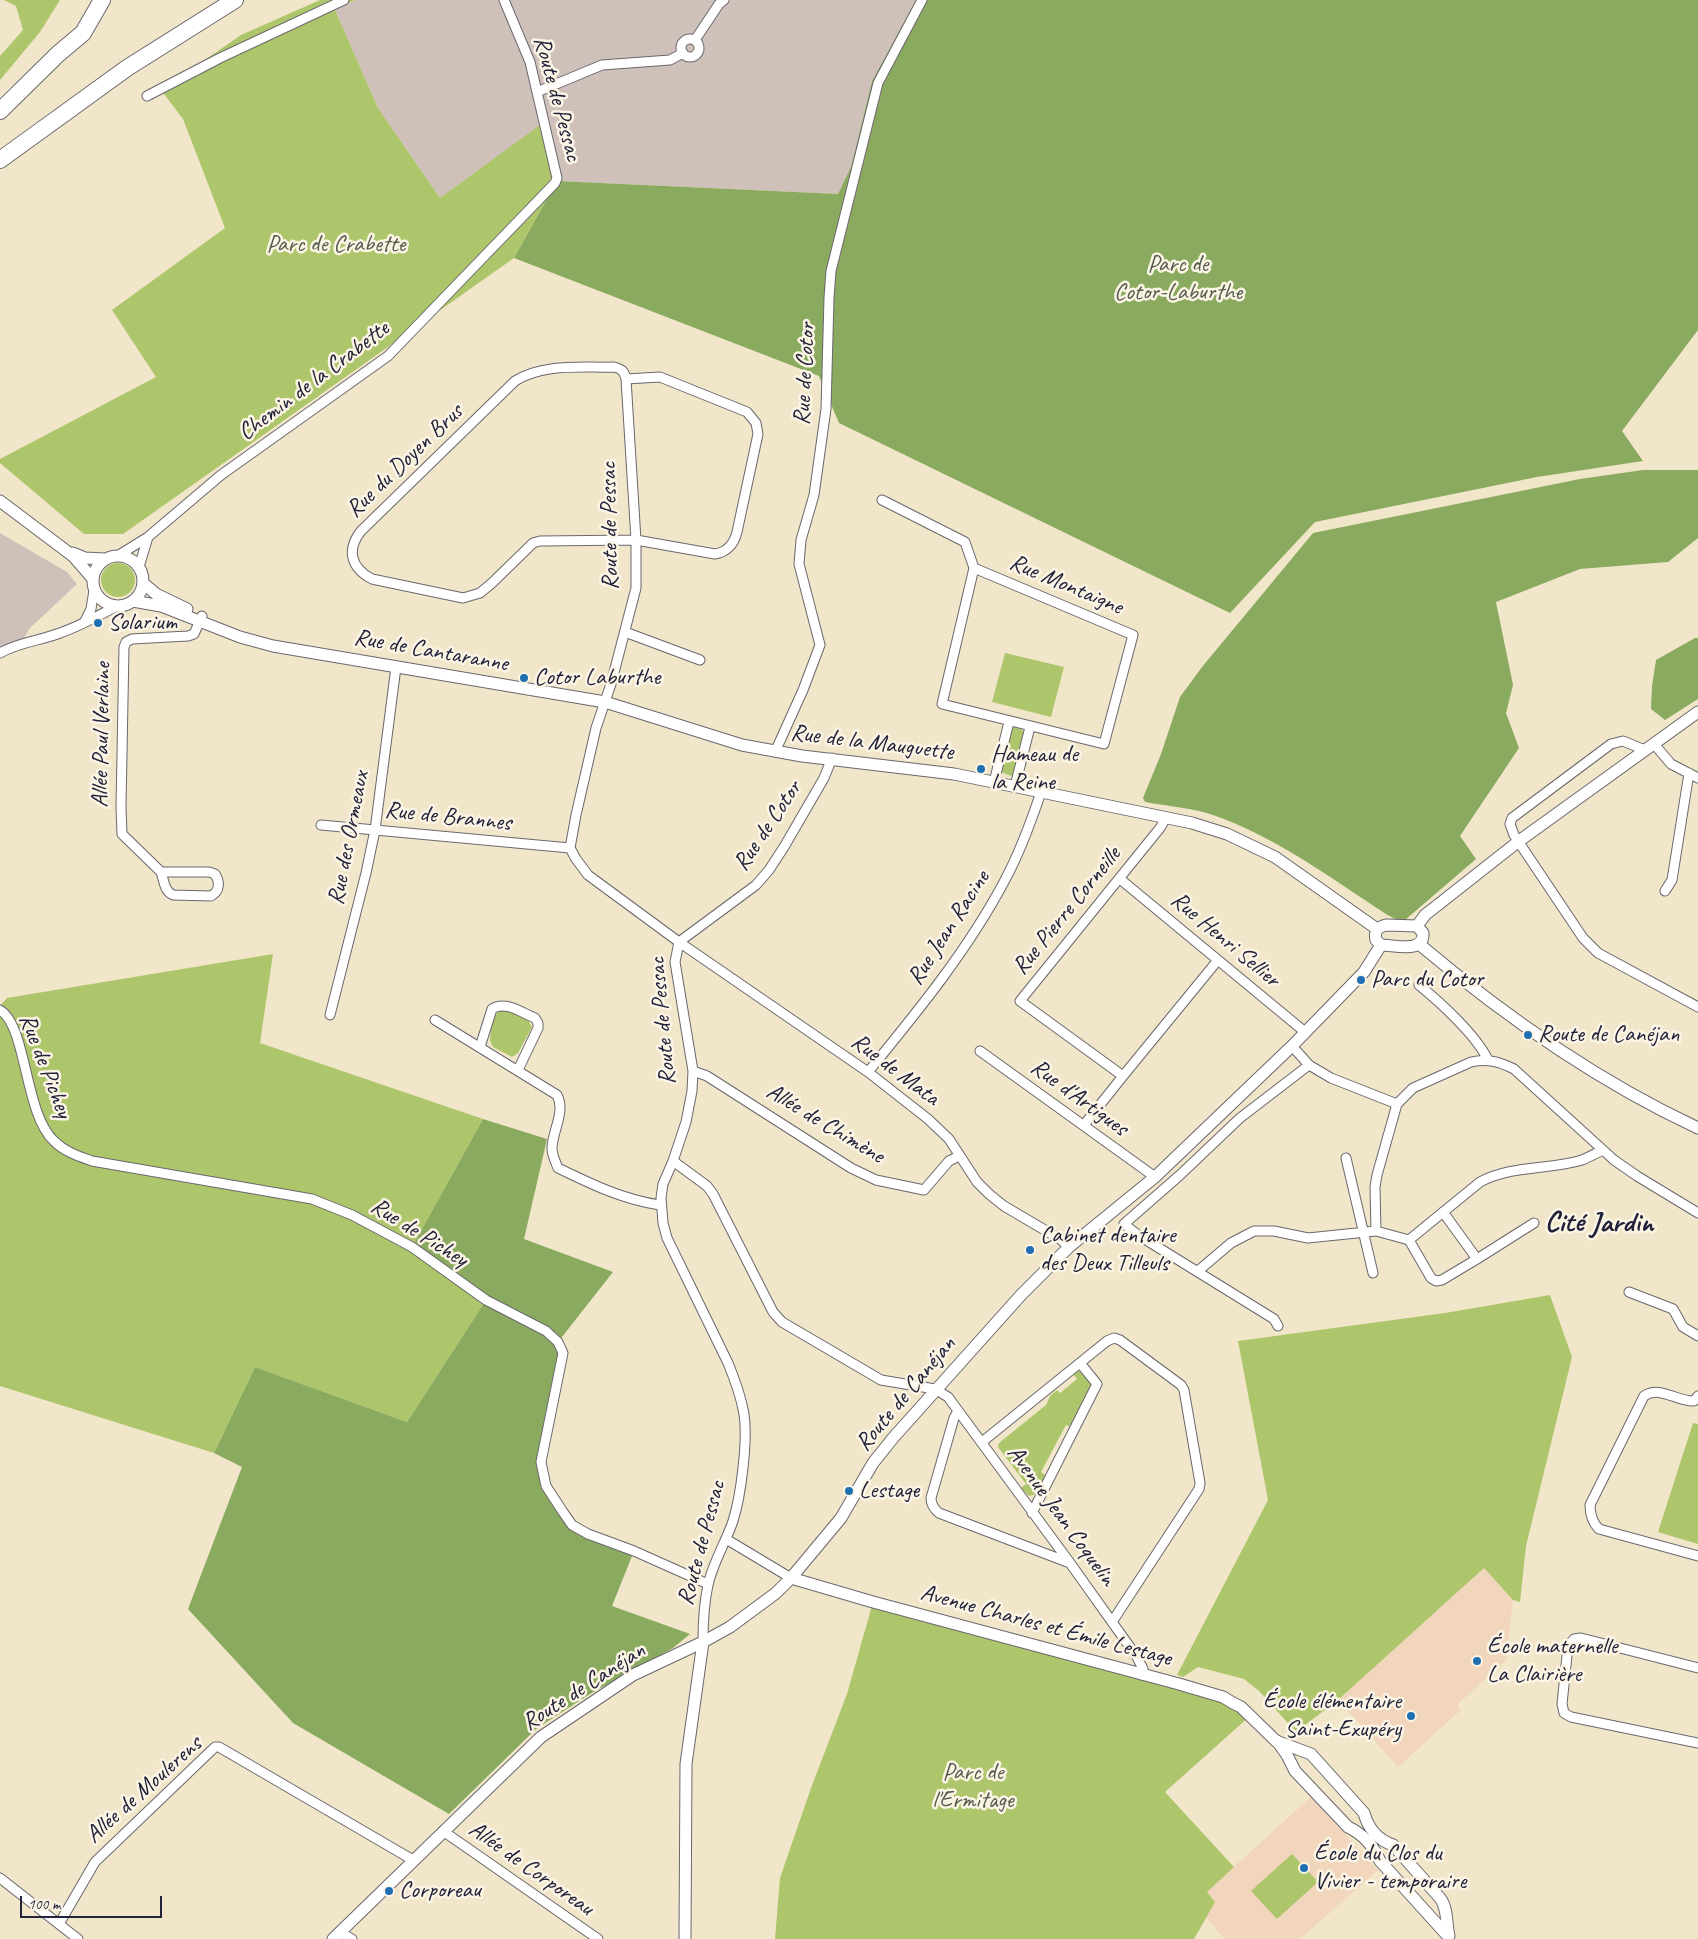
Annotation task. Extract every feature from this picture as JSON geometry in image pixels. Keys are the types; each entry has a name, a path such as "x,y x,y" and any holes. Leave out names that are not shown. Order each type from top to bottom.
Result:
{"highway":[{"path":"58,54 89,0"},
{"path":"0,111 58,54 83,33 102,0"},
{"path":"0,160 127,68 235,0"}],"street":[{"path":"147,96 220,58 344,0"},
{"name":"Route de Pessac","path":"504,0 530,62 557,181"},
{"path":"694,40 719,4 724,0"},
{"name":"Rue de Cotor","path":"775,752 803,690 820,645 799,564 802,540 814,495 826,409 831,271 878,83 922,0"},
{"path":"689,39 694,40 699,46 698,53 692,57 685,56 683,53 683,43 689,39"},
{"path":"537,92 602,65 670,60 683,53"},
{"name":"Chemin de la Crabette","path":"119,555 148,537 221,475 388,356 557,181"},
{"name":"Rue du Doyen Brus","path":"614,367 620,368 625,375 660,377 738,408 753,417 758,431 736,539 730,546 714,554 636,540 540,541 533,543 480,593 463,598 372,579 358,570 352,552 355,538 515,381 532,372 551,369 614,367"},
{"name":"Route de Pessac","path":"625,375 636,540 636,588 586,768 570,839 570,848 581,868 588,875 679,942 675,962 693,1070 692,1091 686,1122 663,1184 660,1206 667,1238 737,1384 745,1426 741,1482 736,1511 708,1584 704,1610 703,1642 686,1764 685,1939"},
{"path":"0,500 81,564 103,601 117,606"},
{"path":"882,500 965,542 974,568"},
{"path":"0,653 21,643 61,633 100,616 117,606 133,601 140,593 143,582 140,567 148,537"},
{"path":"64,549 85,558 105,559 119,555 127,557 140,567"},
{"path":"85,621 91,609 96,568 105,559"},
{"name":"Rue Montaigne","path":"974,568 1133,635 1104,744 942,704 974,568"},
{"name":"Rue de Cantaranne","path":"143,582 156,594 201,619"},
{"name":"Rue de Cantaranne","path":"133,601 161,606 309,651 605,702"},
{"name":"Allée Paul Verlaine","path":"161,872 209,872 215,874 218,879 217,891 211,896 172,894 168,892 161,872 122,834 124,648 126,642 132,639 188,636 194,634 201,619"},
{"path":"625,632 700,660"},
{"name":"Rue des Ormeaux","path":"330,1014 375,830 396,667"},
{"name":"Rue de la Mauguette","path":"605,702 724,740 775,752 925,769 1192,823 1227,834 1268,853 1377,929"},
{"path":"1417,926 1425,915 1519,841 1698,712"},
{"path":"994,782 1009,722"},
{"path":"1016,786 1030,727"},
{"path":"1698,778 1666,760 1650,747 1623,741 1611,744 1512,818 1510,824 1519,841 1583,938 1591,947 1598,953 1698,1006"},
{"name":"Rue de Cotor","path":"679,942 756,885 769,870 824,778 832,758"},
{"path":"1665,891 1672,880 1689,773"},
{"name":"Rue Jean Racine","path":"868,1072 918,1012 971,937 1005,880 1026,834 1041,792"},
{"name":"Rue Pierre Corneille","path":"1123,1076 1020,1000 1120,879 1166,818"},
{"name":"Rue de Brannes","path":"322,825 570,848"},
{"name":"Rue Henri Sellier","path":"1120,879 1305,1032"},
{"path":"1386,925 1417,926 1423,933 1423,938 1420,944 1413,947 1381,945 1376,940 1375,932 1377,929 1386,925"},
{"name":"Rue de Mata","path":"679,942 868,1072 928,1118 949,1139 977,1182 996,1200 1060,1239 1069,1247"},
{"path":"1420,944 1515,1018 1576,1059 1645,1102 1698,1128"},
{"name":"Route de Canéjan","path":"336,1936 541,1737 633,1675 703,1642 741,1620 776,1593 791,1578 841,1518 873,1463 935,1389 1021,1295 1069,1247 1155,1177 1292,1046 1364,972 1381,945"},
{"path":"1084,1125 1218,960"},
{"path":"1418,986 1435,998 1482,1048 1488,1060"},
{"path":"480,1047 492,1009 496,1006 504,1004 535,1018 538,1028 518,1070"},
{"name":"Rue de Pichey","path":"0,1010 5,1013 16,1034 38,1117 52,1140 68,1152 92,1161 312,1199 352,1215 412,1247 486,1300 546,1331 558,1342 563,1353 541,1462 546,1486 572,1525 588,1534 634,1551 708,1584"},
{"path":"435,1020 557,1095 560,1102 552,1150 558,1168 599,1188 660,1206"},
{"path":"1292,1046 1309,1065 1331,1078 1397,1104"},
{"name":"Rue d'Artigues","path":"980,1051 1155,1177"},
{"path":"1376,1231 1375,1187 1397,1104 1413,1088 1472,1062 1488,1060 1504,1064 1520,1073 1603,1150 1637,1176 1698,1213"},
{"path":"1278,1326 1274,1319 1138,1235 1124,1224 1180,1175 1240,1118 1309,1065"},
{"name":"Allée de Chimène","path":"693,1070 707,1076 845,1165 876,1180 924,1190 949,1161 959,1156"},
{"path":"1409,1240 1480,1182 1489,1177 1580,1160 1603,1150"},
{"path":"1346,1158 1373,1273"},
{"path":"673,1161 707,1186 713,1194 773,1312 782,1322 881,1380 935,1389"},
{"path":"1443,1212 1477,1259"},
{"path":"1198,1271 1232,1243 1254,1230 1274,1231 1308,1238 1376,1231 1409,1240 1431,1278 1436,1281 1442,1280 1534,1223"},
{"path":"1629,1292 1673,1309 1683,1327 1698,1336"},
{"path":"982,1442 1107,1341 1114,1338 1120,1340 1182,1385 1200,1489 1112,1622"},
{"path":"1032,1514 1097,1384 1080,1364"},
{"name":"Avenue Jean Coquelin","path":"935,1389 948,1397 1032,1514 1070,1563 1141,1663 1142,1675"},
{"path":"1696,1399 1685,1402 1662,1392 1650,1391 1644,1396 1590,1505 1590,1513 1594,1524 1599,1529 1698,1556"},
{"path":"958,1411 954,1418 931,1498 931,1503 935,1510 939,1514 1070,1563"},
{"path":"726,1539 791,1578"},
{"name":"Avenue Charles et Émile Lestage","path":"791,1578 1223,1697 1240,1707 1276,1741 1295,1771 1348,1827 1359,1832 1374,1849 1381,1862 1450,1938"},
{"path":"1698,1668 1581,1638 1574,1639 1568,1646 1562,1704 1564,1713 1571,1717 1698,1743"},
{"name":"Avenue Charles et Émile Lestage","path":"1276,1741 1311,1754 1364,1812 1367,1824 1383,1842 1393,1845 1440,1898 1444,1904 1450,1938"},
{"name":"Allée de Moulerens","path":"60,1924 95,1862 215,1747 219,1747 413,1860"},
{"path":"1289,1759 1298,1748"},
{"name":"Allée de Corporeau","path":"443,1831 598,1939"},
{"path":"1,1882 78,1939"},
{"path":"1434,1919 1445,1914"},
{"path":"336,1936 352,1939"}],"shaded area":[{"path":"356,0 916,0 872,81 851,167 838,194 557,181 544,123 440,198 378,108 335,10"},
{"path":"0,533 67,572 77,584 30,628 21,643 0,653"},
{"path":"1484,1568 1513,1600 1506,1660 1457,1705 1461,1710 1398,1767 1338,1700"},
{"name":"École du Clos du Vivier - temporaire","path":"1311,1797 1378,1870 1300,1939 1225,1939 1206,1918 1215,1902 1206,1892"}],"green space":[{"path":"4,0 60,0 40,32 0,80 0,56 23,30 16,6"},
{"name":"Parc de Crabette","path":"320,0 355,0 335,10 378,108 440,198 544,122 557,181 514,258 123,534 84,534 0,463 0,459 156,377 112,310 225,228 183,119 161,90 241,35"},
{"name":"Parc de Cotor-Laburthe","path":"916,0 1698,0 1698,330 1622,431 1643,461 1537,477 1315,522 1230,613 839,423 819,376 514,258 557,181 838,194 851,167 872,81"},
{"path":"1643,470 1698,470 1698,538 1668,562 1580,569 1496,602 1513,685 1506,713 1519,748 1460,836 1476,859 1405,920 1395,919 1386,914 1281,846 1236,824 1205,813 1145,802 1143,798 1161,754 1180,697 1202,667 1313,533 1580,479"},
{"path":"118,563 130,568 135,580 130,592 118,597 106,592 101,580 106,568"},
{"path":"1698,638 1698,699 1665,720 1651,709 1656,660"},
{"path":"1005,653 1064,667 1051,717 992,702"},
{"path":"1014,727 1021,729 1024,733 1014,774 1011,776 1001,772 1010,731"},
{"path":"273,954 260,1043 483,1119 412,1247 486,1300 407,1422 255,1367 214,1453 0,1386 0,1006 7,998"},
{"path":"505,1010 528,1020 532,1027 518,1053 512,1057 493,1047 490,1041 495,1017 497,1013"},
{"path":"483,1119 547,1139 524,1239 613,1272 558,1342 563,1353 542,1473 572,1525 634,1551 612,1606 690,1634 673,1648 590,1694 536,1729 449,1814 293,1723 188,1609 242,1467 214,1453 255,1367 407,1422 486,1300 412,1247"},
{"path":"1550,1295 1572,1357 1526,1546 1520,1602 1513,1600 1484,1568 1338,1700 1296,1732 1259,1691 1244,1679 1198,1667 1183,1677 1177,1675 1268,1500 1238,1341 1445,1313"},
{"path":"1078,1371 1083,1373 1092,1383 1092,1386 1072,1428 1066,1425 1041,1472 1048,1477 1040,1493 1029,1496 1021,1488 1026,1484 998,1447 999,1443 1046,1405 1050,1396 1057,1390 1060,1393 1077,1379 1073,1374"},
{"path":"1693,1423 1698,1424 1698,1544 1658,1532"},
{"name":"Parc de l'Ermitage","path":"873,1602 1223,1697 1250,1716 1165,1792 1234,1867 1207,1892 1215,1902 1194,1939 775,1939 780,1878 811,1788 847,1694"},
{"path":"1292,1854 1318,1882 1277,1919 1251,1891"}],"place":[{"name":"Solarium","path":"98,623"},
{"name":"Cotor Laburthe","path":"524,678"},
{"name":"Hameau de la Reine","path":"981,769"},
{"name":"Parc du Cotor","path":"1361,980"},
{"name":"Route de Canéjan","path":"1528,1035"},
{"name":"Cabinet dentaire des Deux Tilleuls","path":"1030,1250"},
{"name":"Lestage","path":"849,1491"},
{"name":"École maternelle La Clairière","path":"1477,1661"},
{"name":"École élémentaire Saint-Exupéry","path":"1411,1716"},
{"name":"École du Clos du Vivier - temporaire","path":"1304,1868"},
{"name":"Corporeau","path":"389,1891"}],"district":[{"name":"Cité Jardin","path":"1599,1223"}]}
